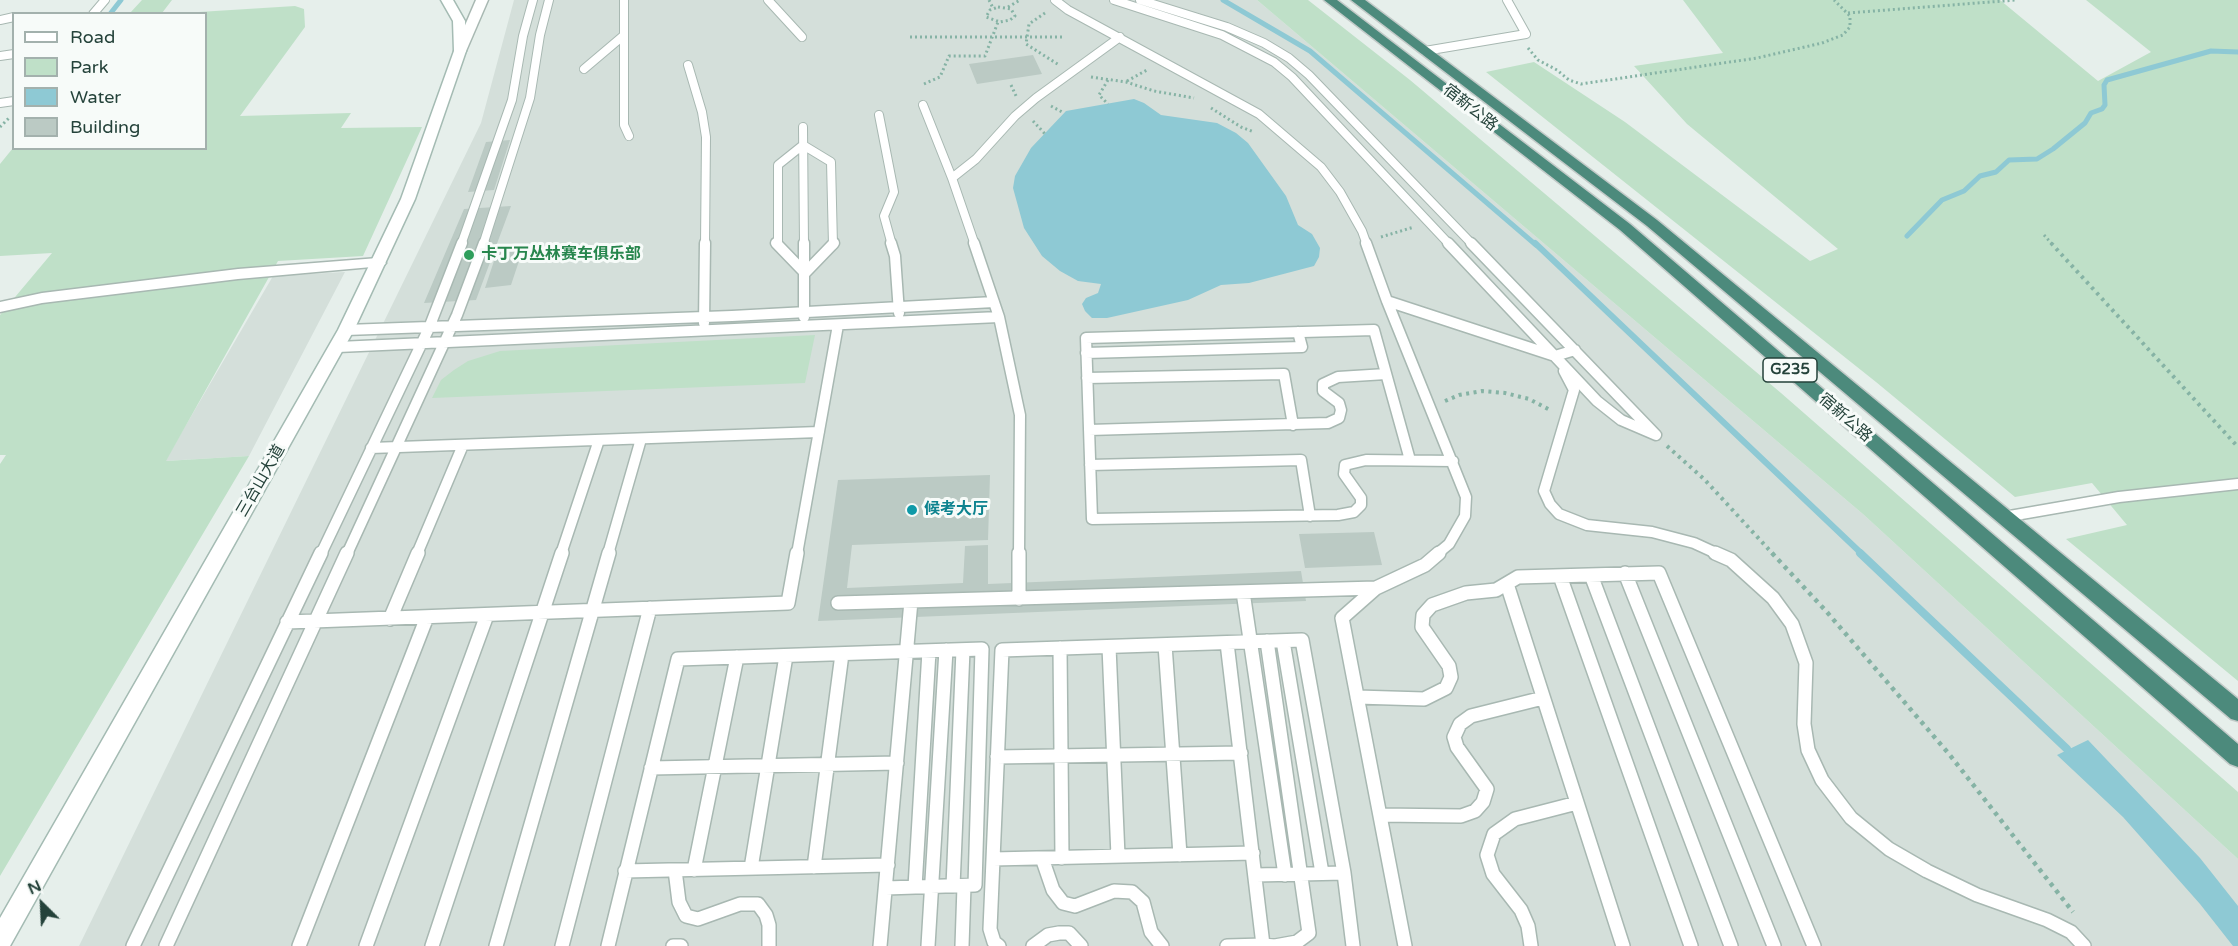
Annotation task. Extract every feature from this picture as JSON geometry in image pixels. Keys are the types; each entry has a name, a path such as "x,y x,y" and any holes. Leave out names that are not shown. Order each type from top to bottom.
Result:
{"highway":[{"name":"宿新公路","path":"1330,0 1625,227 2238,757"},
{"name":"宿新公路","path":"1357,0 1652,223 2238,712"}],"main road":[{"name":"三台山大道","path":"0,941 342,338 408,199 437,123 460,51 459,21 447,0"},
{"path":"460,51 482,0"},
{"path":"0,307 42,298 238,274 378,262"}],"lane":[{"path":"95,12 105,0"},
{"path":"133,946 429,328 469,225 512,100 523,36 533,0"},
{"path":"166,946 452,327 491,223 530,98 540,35 549,0"},
{"path":"624,0 624,125 629,136"},
{"path":"768,0 802,37"},
{"path":"1114,0 1222,35 1274,62 1292,77 1597,401 1621,420 1656,435"},
{"path":"1140,0 1227,27 1264,43 1289,58 1317,83 1656,435"},
{"path":"1425,51 1526,34 1508,0"},
{"path":"1059,3 1259,114 1321,167 1340,192 1366,241 1387,302 1453,461 1466,497 1465,516 1449,544 1425,565 1376,588 1342,618 1405,946"},
{"path":"584,69 623,36"},
{"path":"952,178 976,159 1015,116 1120,38"},
{"path":"688,65 702,112 706,137 706,317 701,332"},
{"path":"923,105 952,178 999,317 1020,415 1019,598"},
{"path":"879,115 894,192 884,216 895,256 899,322"},
{"path":"803,127 805,273 803,326"},
{"path":"803,145 778,165 776,243 805,273"},
{"path":"803,145 831,162 834,244 805,273"},
{"path":"342,338 429,328 994,302"},
{"path":"1387,302 1555,356 1575,350"},
{"path":"342,338 445,342 999,317"},
{"path":"287,622 788,603 838,325"},
{"path":"1410,460 1374,330 1086,338 1092,519 1338,515 1354,512 1361,505 1361,498 1344,474 1346,465 1366,460 1453,461"},
{"path":"1555,356 1574,390 1544,491 1550,504 1559,514 1587,525 1652,532 1694,543 1731,560 1773,598 1792,624 1806,663 1804,724 1808,750 1822,780 1851,818 1889,849 1927,871 1977,895 2047,920 2071,932 2084,946"},
{"path":"1087,378 1284,374 1293,424"},
{"path":"1089,430 1328,423 1339,418 1341,410 1339,404 1323,391 1323,384 1338,376 1386,374"},
{"path":"371,448 819,432"},
{"path":"496,946 641,439"},
{"path":"432,946 599,440"},
{"path":"390,619 463,445"},
{"path":"1090,465 1301,460 1310,516"},
{"path":"2004,517 2119,497 2238,484"},
{"path":"1625,573 1774,946"},
{"path":"1357,697 1424,699 1446,688 1451,677 1449,666 1422,627 1423,615 1432,605 1466,593 1496,590 1518,577 1659,573 1814,946"},
{"path":"1591,575 1731,946"},
{"path":"1560,576 1690,946"},
{"path":"1507,584 1623,946"},
{"path":"838,603 1376,588"},
{"path":"1243,592 1285,874"},
{"path":"880,946 911,601"},
{"path":"562,946 650,608"},
{"path":"366,946 487,615"},
{"path":"298,946 427,617"},
{"path":"999,946 994,942 990,929 1002,650 1302,640 1344,873 1353,946"},
{"path":"1227,946 1275,946 1297,942 1309,933 1268,641"},
{"path":"1283,641 1322,873"},
{"path":"1227,643 1263,945"},
{"path":"1165,645 1180,855"},
{"path":"1108,646 1118,856"},
{"path":"1060,648 1062,858"},
{"path":"608,946 678,659 982,649 975,885 886,888"},
{"path":"962,946 959,886 963,650"},
{"path":"915,887 928,651"},
{"path":"928,946 946,651"},
{"path":"814,867 842,654"},
{"path":"752,868 786,656"},
{"path":"694,870 736,657"},
{"path":"1380,815 1461,816 1475,811 1483,802 1487,789 1457,747 1454,737 1460,724 1471,716 1544,698"},
{"path":"997,758 1241,753"},
{"path":"651,768 897,764"},
{"path":"1531,946 1528,926 1521,910 1494,874 1487,855 1494,834 1515,819 1577,803"},
{"path":"993,859 1253,854"},
{"path":"1042,858 1053,890 1063,903 1075,906 1114,891 1132,891 1143,902 1151,932 1162,946"},
{"path":"625,871 888,865"},
{"path":"675,870 679,902 686,916 698,919 740,904 758,904 766,915 769,925 769,946"},
{"path":"1256,875 1344,873"},
{"path":"1033,946 1048,935 1059,933 1069,933 1081,946"},
{"path":"673,946 681,946"}],"path":[{"path":"988,0 993,8"},
{"path":"1007,8 1020,0"},
{"path":"1517,36 1538,60 1557,70 1569,80 1581,84 1757,58 1822,43 1843,35 1850,27 1850,16 1834,0"},
{"path":"1847,13 2016,0"},
{"path":"1059,3 1029,24 1026,44 1029,47 1072,72 1194,98 1241,127 1259,134"},
{"path":"993,8 1007,8 1014,11 1015,16 1010,20 998,22 986,17 987,12 993,8"},
{"path":"924,84 940,77 949,56 985,56 998,22"},
{"path":"910,37 1065,37"},
{"path":"1108,80 1099,95 1108,104"},
{"path":"1366,241 1431,223"},
{"path":"2044,235 2238,447"},
{"path":"1431,407 1459,395 1482,391 1505,393 1529,399 1566,418"},
{"path":"1656,435 1704,479 1826,611 1949,754 2078,918"}],"shaded area":[{"path":"514,0 1257,0 1864,515 2238,859 2238,946 79,946 481,123"},
{"path":"345,272 249,456 165,461 273,276"}],"green space":[{"path":"142,0 172,0 163,12 131,12"},
{"path":"1257,0 1308,0 1410,80 1781,393 2238,792 2238,859 1864,515"},
{"path":"1683,0 2000,0 2098,81 2151,52 2086,0 2238,0 2238,681 2066,539 2127,525 2092,483 2015,497 1876,382 1486,72 1534,62 1625,122 1810,261 1838,249 1687,124 1634,66 1723,53"},
{"path":"295,6 304,9 305,27 240,116 351,113 341,128 422,127 363,256 278,261 166,461 249,456 0,876 0,464 6,455 0,455 0,315 52,253 0,256 0,164 12,149 207,150 207,12 199,12"},
{"path":"815,335 805,383 432,398 441,380 454,370 468,361 500,351"}],"water":[{"path":"1134,99 1161,115 1217,123 1236,133 1248,143 1286,196 1298,225 1312,234 1320,248 1319,257 1314,266 1249,283 1221,285 1188,300 1107,318 1092,318 1082,304 1086,298 1098,293 1101,284 1078,281 1060,271 1042,256 1024,228 1013,188 1015,176 1031,148 1066,111"},
{"path":"2088,740 2200,858 2238,906 2238,946 2233,946 2200,904 2123,817 2057,755"}],"building":[{"path":"1033,55 1042,74 977,84 969,64"},
{"path":"510,140 494,190 468,192 486,142"},
{"path":"511,206 476,300 424,303 464,209"},
{"path":"524,246 511,285 485,288 498,249"},
{"path":"990,475 988,540 852,545 847,588 963,583 965,546 988,545 988,584 1301,571 1306,601 818,621 838,480"},
{"path":"1374,532 1382,565 1305,568 1299,534"}],"waterway":[{"path":"112,12 121,0"},
{"path":"1223,0 1310,51 1536,245"},
{"path":"1907,236 1942,200 1964,191 1980,176 1996,172 2009,160 2037,159 2053,149 2085,123 2091,113 2102,109 2105,105 2104,85 2107,80 2211,51 2238,52"},
{"path":"1535,243 1862,554"},
{"path":"1860,553 2067,749"}],"place":[{"name":"卡丁万丛林赛车俱乐部","path":"469,255"},
{"name":"候考大厅","path":"912,510"}]}
